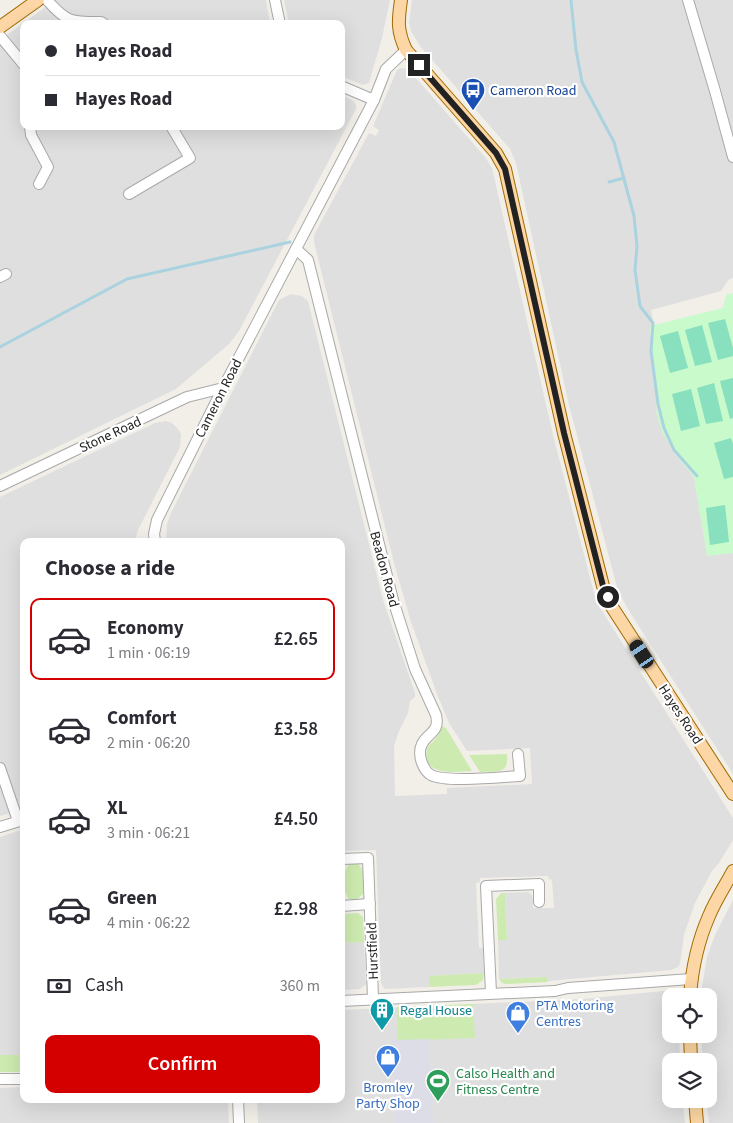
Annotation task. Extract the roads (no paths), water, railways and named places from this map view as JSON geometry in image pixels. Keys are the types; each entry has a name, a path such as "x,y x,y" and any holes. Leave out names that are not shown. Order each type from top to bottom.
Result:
{"main road":[{"path":"0,27 38,0"},
{"name":"Hayes Road","path":"401,0 398,26 406,50 496,153 505,169 564,433 603,586 612,608 733,794"},
{"path":"690,988 698,948 709,916 733,871"},
{"path":"696,1108 697,1123"}],"street":[{"path":"47,0 58,14 68,20"},
{"path":"275,0 279,20"},
{"path":"688,0 733,157"},
{"path":"0,36 20,60"},
{"name":"Cameron Road","path":"155,538 157,520 223,388 374,100 386,68 406,50"},
{"path":"345,88 374,100"},
{"path":"30,130 31,135 48,167 39,184"},
{"path":"129,194 190,158 172,130"},
{"name":"Beadon Road","path":"296,249 308,260 393,600 415,668 436,715 437,723 435,730 422,744 421,760 430,774 440,778 478,779 520,776 518,754"},
{"name":"Stone Road","path":"0,486 187,397 223,388"},
{"path":"0,768 20,818"},
{"path":"0,827 20,820"},
{"name":"Hurstfield","path":"345,859 368,858 373,999"},
{"path":"491,993 486,886 539,884 540,902"},
{"name":"Hurstfield","path":"345,906 370,904"},
{"path":"345,1001 555,991 568,988 691,979"},
{"path":"0,1079 20,1079"},
{"path":"238,1103 240,1123"}],"waterway":[{"path":"571,0 576,50 582,82 614,142 634,216 637,246 635,270 640,306 653,323 651,351 658,404 664,428 674,450 697,476"},
{"path":"609,182 624,178"},
{"path":"0,347 127,279 290,242"}],"place":[{"name":"Cameron Road","path":"473,111"},
{"name":"Regal House","path":"382,1031"},
{"name":"PTA Motoring Centres","path":"518,1034"},
{"name":"Bromley Party Shop","path":"388,1078"},
{"name":"Calso Health and Fitness Centre","path":"438,1102"}]}
